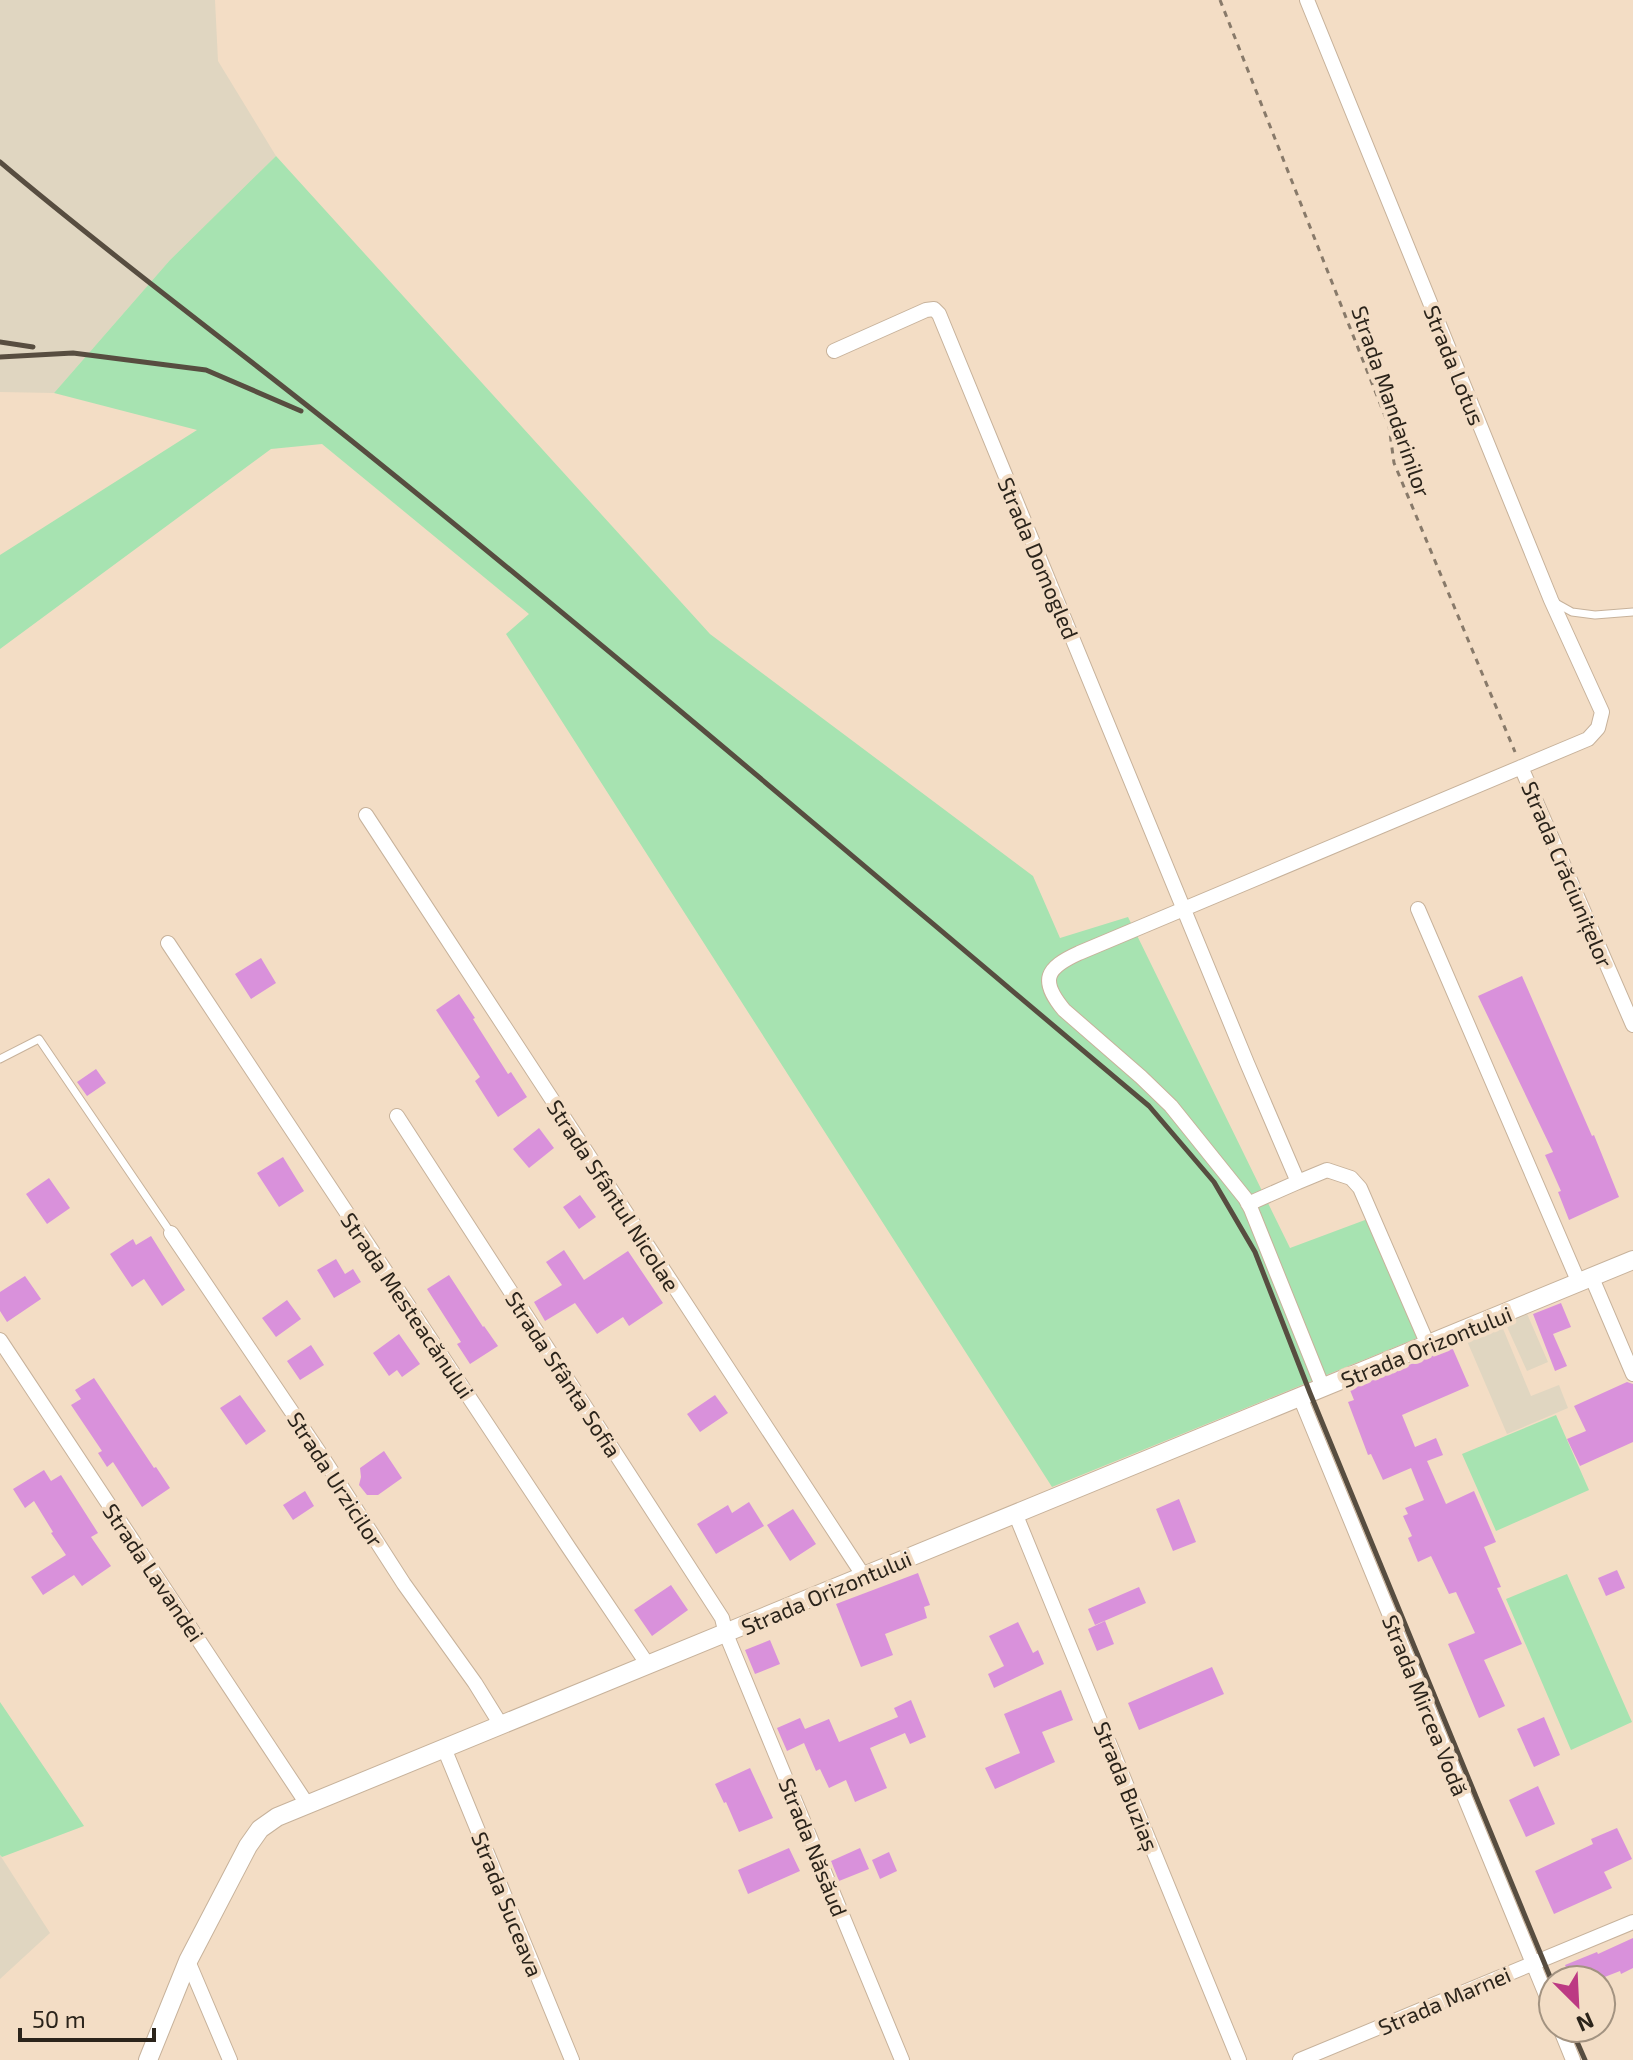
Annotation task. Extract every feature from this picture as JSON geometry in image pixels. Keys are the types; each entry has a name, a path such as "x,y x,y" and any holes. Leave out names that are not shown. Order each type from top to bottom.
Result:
{"street":[{"name":"Strada Lotus","path":"1307,0 1551,600 1602,712 1598,728 1588,739 1521,767"},
{"name":"Strada Domogled","path":"834,351 926,310 934,309 939,314 1184,909"},
{"path":"1323,1388 1248,1204 1233,1181 1171,1106 1064,1010 1055,999 1049,980 1053,968 1060,962 1521,767"},
{"name":"Strada Crăciunițelor","path":"1521,767 1633,1025"},
{"name":"Strada Sfântul Nicolae","path":"366,815 863,1575"},
{"path":"1184,909 1298,1182"},
{"path":"1418,909 1586,1280 1633,1374"},
{"name":"Strada Mesteacănului","path":"168,943 648,1665"},
{"name":"Strada Sfânta Sofia","path":"397,1116 722,1618 726,1634"},
{"path":"1248,1204 1327,1170 1351,1178 1360,1188 1428,1345"},
{"name":"Strada Urzicilor","path":"171,1233 501,1725"},
{"name":"Strada Orizontului","path":"148,2060 188,1961 248,1846 260,1829 277,1817 1633,1260"},
{"name":"Strada Lavandei","path":"0,1340 307,1804"},
{"name":"Strada Mircea Vodă","path":"1300,1397 1537,1975"},
{"name":"Strada Buziaș","path":"1015,1513 1239,2060"},
{"name":"Strada Năsăud","path":"726,1634 902,2060"},
{"name":"Strada Suceava","path":"444,1748 572,2060"},
{"name":"Strada Marnei","path":"1300,2060 1633,1922"},
{"path":"188,1961 230,2060"}],"lane":[{"path":"1551,600 1572,612 1595,615 1633,612"},
{"path":"0,1059 39,1039 171,1233"}],"path":[{"name":"Strada Mandarinilor","path":"1220,0 1389,426 1394,463 1521,767"}],"shaded area":[{"path":"0,0 215,0 218,61 276,156 170,260 54,393 0,392"},
{"path":"1525,1309 1548,1362 1527,1371 1503,1318"},
{"path":"1499,1319 1531,1396 1559,1385 1568,1408 1507,1434 1464,1334"},
{"path":"0,1855 50,1933 0,1979"}],"green space":[{"path":"276,156 710,634 1033,876 1060,938 1128,917 1290,1248 1373,1217 1422,1336 1052,1487 506,634 529,614 322,444 271,449 0,649 0,555 197,430 54,393 170,260"},
{"path":"1556,1415 1589,1490 1496,1531 1462,1454"},
{"path":"1567,1574 1632,1722 1571,1750 1506,1599"},
{"path":"0,1702 84,1826 2,1857 0,1855"}],"building":[{"path":"261,958 276,983 251,999 235,974"},
{"path":"1522,976 1619,1197 1569,1220 1558,1192 1561,1191 1545,1155 1553,1152 1478,996"},
{"path":"459,994 508,1074 511,1072 527,1097 498,1117 475,1081 480,1077 436,1010"},
{"path":"96,1069 106,1083 87,1096 77,1082"},
{"path":"539,1128 554,1148 529,1168 513,1149"},
{"path":"283,1157 304,1191 279,1207 257,1173"},
{"path":"49,1178 70,1208 47,1224 26,1194"},
{"path":"580,1195 596,1217 579,1229 563,1207"},
{"path":"151,1236 185,1290 162,1306 144,1279 132,1287 110,1254 133,1239 136,1245"},
{"path":"564,1250 584,1280 628,1251 663,1303 629,1326 623,1317 597,1334 575,1303 545,1321 534,1302 562,1285 546,1262"},
{"path":"336,1259 345,1274 353,1269 361,1282 334,1298 317,1270"},
{"path":"449,1275 498,1346 470,1364 457,1344 461,1342 427,1289"},
{"path":"25,1276 41,1299 7,1322 0,1311 0,1292"},
{"path":"287,1300 301,1319 276,1337 262,1318"},
{"path":"1561,1303 1571,1327 1553,1334 1567,1366 1555,1371 1533,1314"},
{"path":"399,1334 420,1364 402,1377 397,1370 389,1376 373,1353"},
{"path":"311,1345 324,1365 300,1380 287,1361"},
{"path":"1452,1347 1469,1386 1402,1415 1415,1447 1436,1438 1443,1455 1427,1461 1446,1504 1474,1491 1496,1542 1484,1547 1501,1587 1497,1588 1522,1644 1484,1660 1505,1706 1479,1718 1448,1644 1475,1633 1456,1592 1449,1594 1431,1556 1418,1562 1408,1538 1412,1536 1403,1516 1408,1514 1405,1508 1424,1500 1411,1468 1383,1480 1371,1454 1368,1455 1348,1402 1354,1400 1350,1390"},
{"path":"94,1378 170,1488 142,1507 113,1462 107,1467 98,1453 102,1451 71,1405 81,1399 75,1390"},
{"path":"1627,1382 1633,1384 1633,1442 1580,1466 1567,1439 1586,1431 1574,1406"},
{"path":"240,1395 266,1431 246,1445 220,1408"},
{"path":"715,1395 728,1413 700,1432 687,1414"},
{"path":"384,1451 402,1478 378,1495 367,1495 359,1485 360,1468"},
{"path":"44,1470 51,1481 61,1475 98,1533 91,1537 111,1566 82,1586 74,1575 43,1595 31,1577 66,1555 34,1501 25,1508 13,1489"},
{"path":"305,1491 314,1506 293,1520 283,1505"},
{"path":"1179,1499 1196,1542 1173,1551 1156,1509"},
{"path":"749,1502 764,1526 716,1554 697,1524 728,1505 732,1513"},
{"path":"793,1509 816,1544 790,1561 767,1525"},
{"path":"1617,1570 1625,1588 1606,1596 1598,1578"},
{"path":"918,1573 930,1605 924,1607 927,1618 885,1634 893,1655 861,1667 836,1604"},
{"path":"671,1585 688,1610 652,1636 634,1610"},
{"path":"1139,1587 1146,1603 1095,1625 1088,1609"},
{"path":"1105,1621 1114,1644 1097,1651 1088,1629"},
{"path":"1018,1622 1033,1653 1038,1650 1044,1664 994,1688 988,1674 1004,1666 989,1636"},
{"path":"770,1640 780,1664 755,1674 745,1650"},
{"path":"1212,1667 1224,1694 1139,1730 1128,1703"},
{"path":"1061,1690 1073,1720 1042,1732 1055,1762 995,1789 985,1768 1020,1753 1004,1714"},
{"path":"911,1700 926,1737 910,1744 905,1733 870,1748 887,1788 855,1802 846,1780 829,1788 820,1769 816,1771 804,1743 787,1751 777,1728 800,1718 805,1729 829,1719 839,1742 898,1717 894,1708"},
{"path":"1544,1717 1560,1755 1534,1767 1517,1729"},
{"path":"750,1768 773,1818 739,1832 715,1784"},
{"path":"1538,1786 1555,1824 1526,1837 1509,1800"},
{"path":"1617,1828 1632,1859 1604,1872 1612,1888 1554,1914 1535,1871 1593,1844 1591,1839"},
{"path":"789,1848 800,1871 748,1894 738,1870"},
{"path":"860,1848 869,1869 839,1881 831,1861"},
{"path":"889,1852 897,1871 880,1879 872,1860"},
{"path":"1633,1938 1633,1968 1621,1974 1617,1972 1617,1964 1567,1964"}],"railway":[{"path":"0,162 363,450 561,612 1149,1106 1214,1182 1255,1252 1545,1964"},
{"path":"0,342 33,347"},
{"path":"0,357 73,353 206,370 301,411"},
{"path":"1578,2044 1585,2060"}]}
